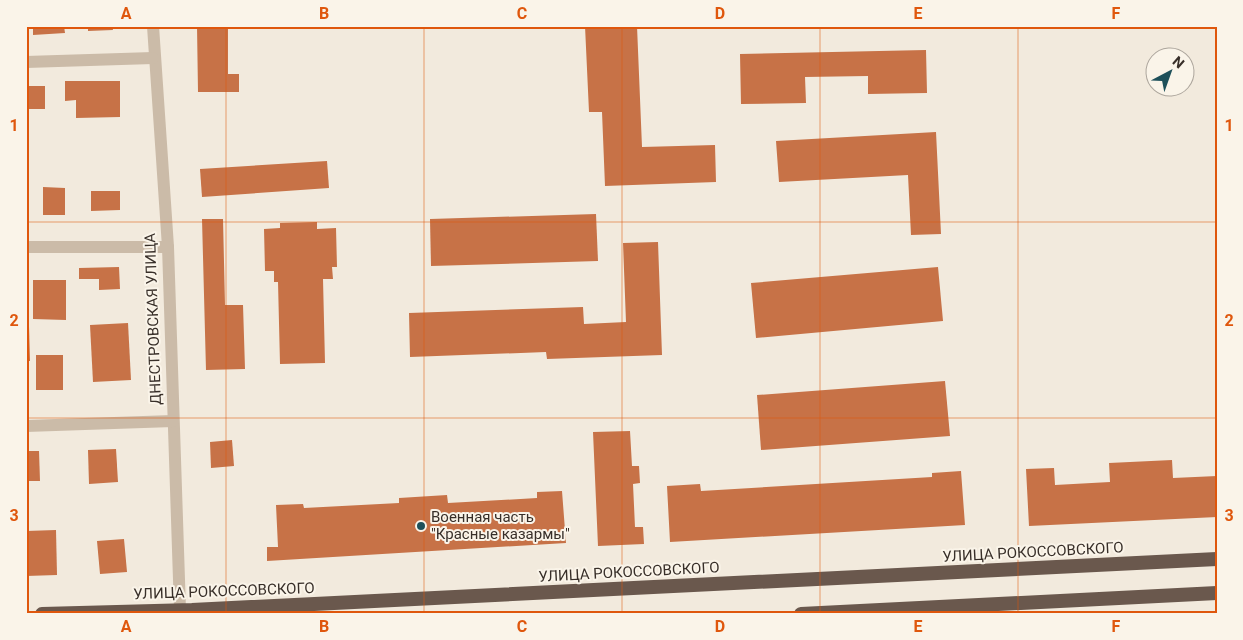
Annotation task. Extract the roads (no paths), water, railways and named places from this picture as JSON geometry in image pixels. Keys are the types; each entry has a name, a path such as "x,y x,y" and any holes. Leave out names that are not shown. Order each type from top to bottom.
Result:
{"highway":[{"name":"УЛИЦА РОКОССОВСКОГО","path":"42,614 180,610 1217,559"},
{"path":"801,614 1217,593"}],"street":[{"name":"ДНЕСТРОВСКАЯ УЛИЦА","path":"153,26 153,58 168,247 180,610"},
{"path":"26,62 153,58"},
{"path":"26,247 168,247"},
{"path":"26,426 173,421"}],"place":[{"name":"Военная часть \"Красные казармы\"","path":"421,526"}]}
